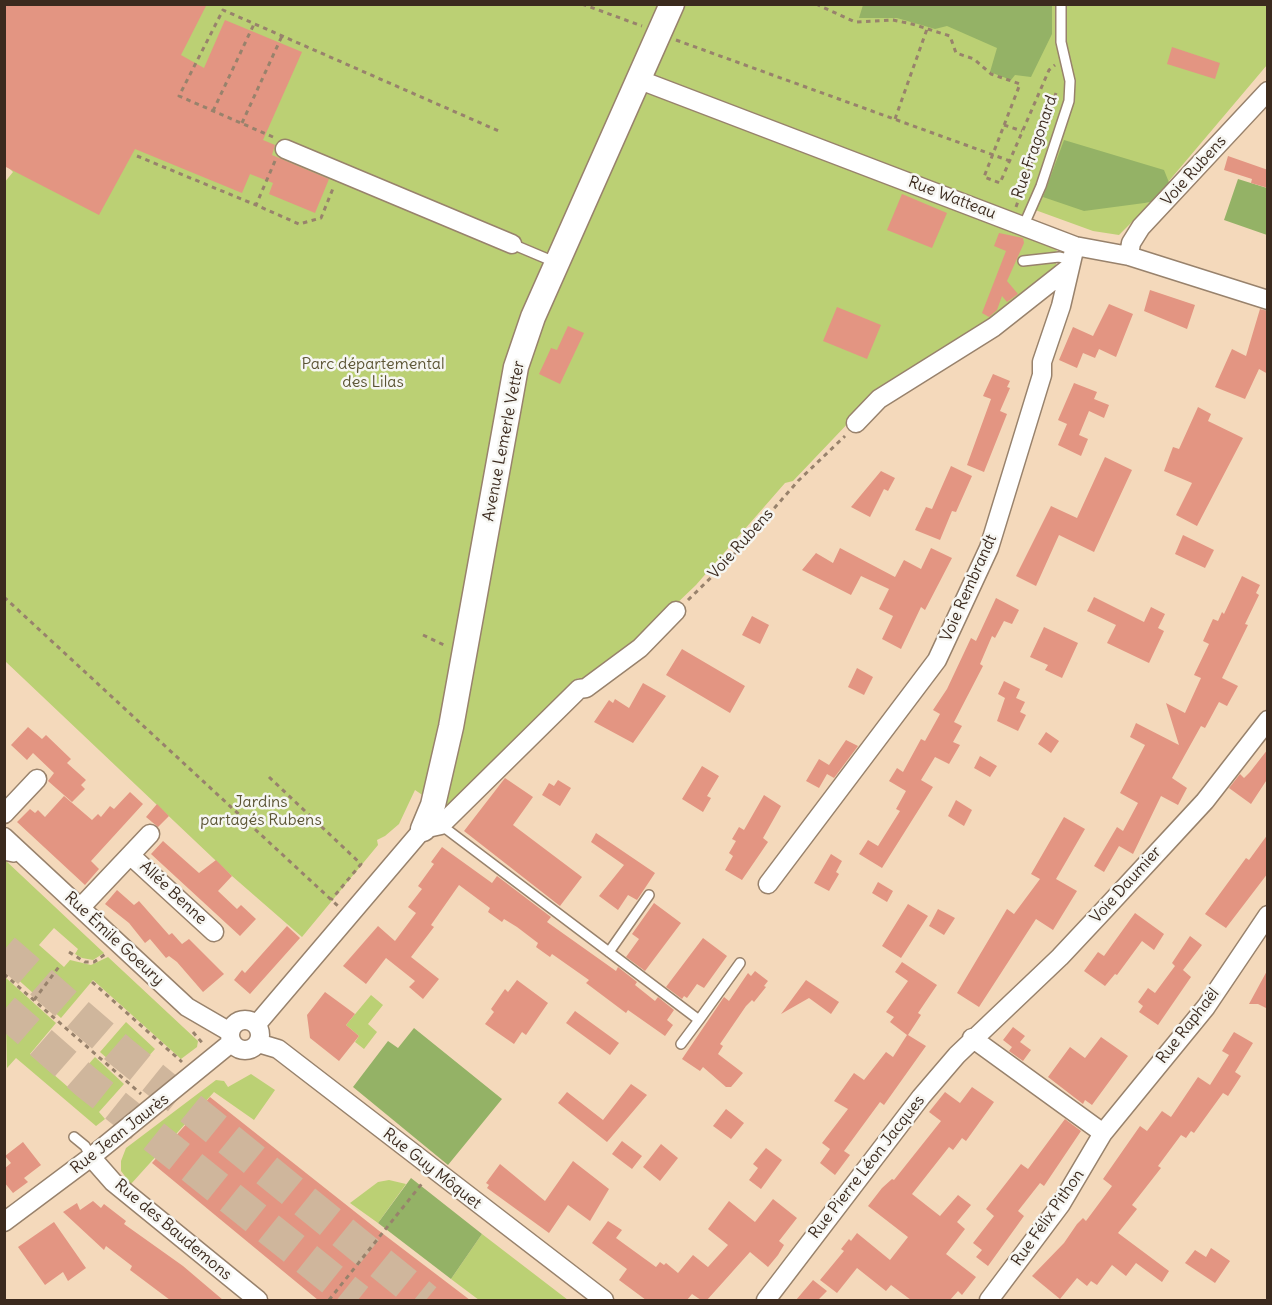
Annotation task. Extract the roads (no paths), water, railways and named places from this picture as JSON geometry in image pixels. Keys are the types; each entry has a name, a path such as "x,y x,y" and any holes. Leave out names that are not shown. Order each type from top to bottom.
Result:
{"street":[{"name":"Avenue Lemerle Vetter","path":"432,827 433,805 451,727 516,367 533,317 672,4"},
{"name":"Rue Watteau","path":"640,80 1023,226 1072,258 1129,256 1268,300"},
{"name":"Voie Rubens","path":"1129,256 1131,243 1141,227 1268,92"},
{"path":"285,149 512,244"},
{"path":"856,423 879,399 994,327 1072,258"},
{"name":"Voie Rembrandt","path":"768,884 937,660 989,548 1042,375 1042,362 1061,306 1072,258"},
{"path":"231,1037 245,1050 432,827 579,689 586,688 640,648 676,611"},
{"name":"Voie Daumier","path":"972,1038 1060,957 1205,801 1268,720"},
{"path":"4,814 37,779"},
{"name":"Allée Benne","path":"81,907 150,834"},
{"name":"Rue Émile Goeury","path":"4,837 12,853 81,907 187,1007 231,1037"},
{"name":"Allée Benne","path":"130,855 214,932"},
{"name":"Rue Raphaël","path":"1103,1133 1206,1006 1268,915"},
{"name":"Rue Jean Jaurès","path":"4,1222 91,1156 231,1037 239,1021 248,1020 257,1033"},
{"name":"Rue Guy Môquet","path":"257,1033 432,1170 604,1300"},
{"path":"972,1038 1103,1133"},
{"name":"Rue Pierre Léon Jacques","path":"766,1300 914,1106 972,1038"},
{"name":"Rue Félix Pithon","path":"989,1300 1061,1204 1103,1133"},
{"name":"Rue des Baudemons","path":"91,1156 113,1182 258,1300"}],"lane":[{"name":"Rue Fragonard","path":"1023,226 1041,186 1069,101 1070,81 1064,55 1061,4"},
{"path":"512,244 557,263"},
{"path":"1023,261 1059,256 1072,258"},
{"path":"432,827 609,952 699,1020"},
{"path":"609,952 650,896"},
{"path":"681,1044 740,963"},
{"path":"74,1137 85,1146 91,1156"}],"tunnel":[{"path":"4,950 120,1051 426,1300"},
{"path":"4,1010 86,1082 358,1300"}],"park label":[{"name":"Parc départemental des Lilas","path":"373,373"},
{"name":"Jardins partagés Rubens","path":"261,811"}]}
